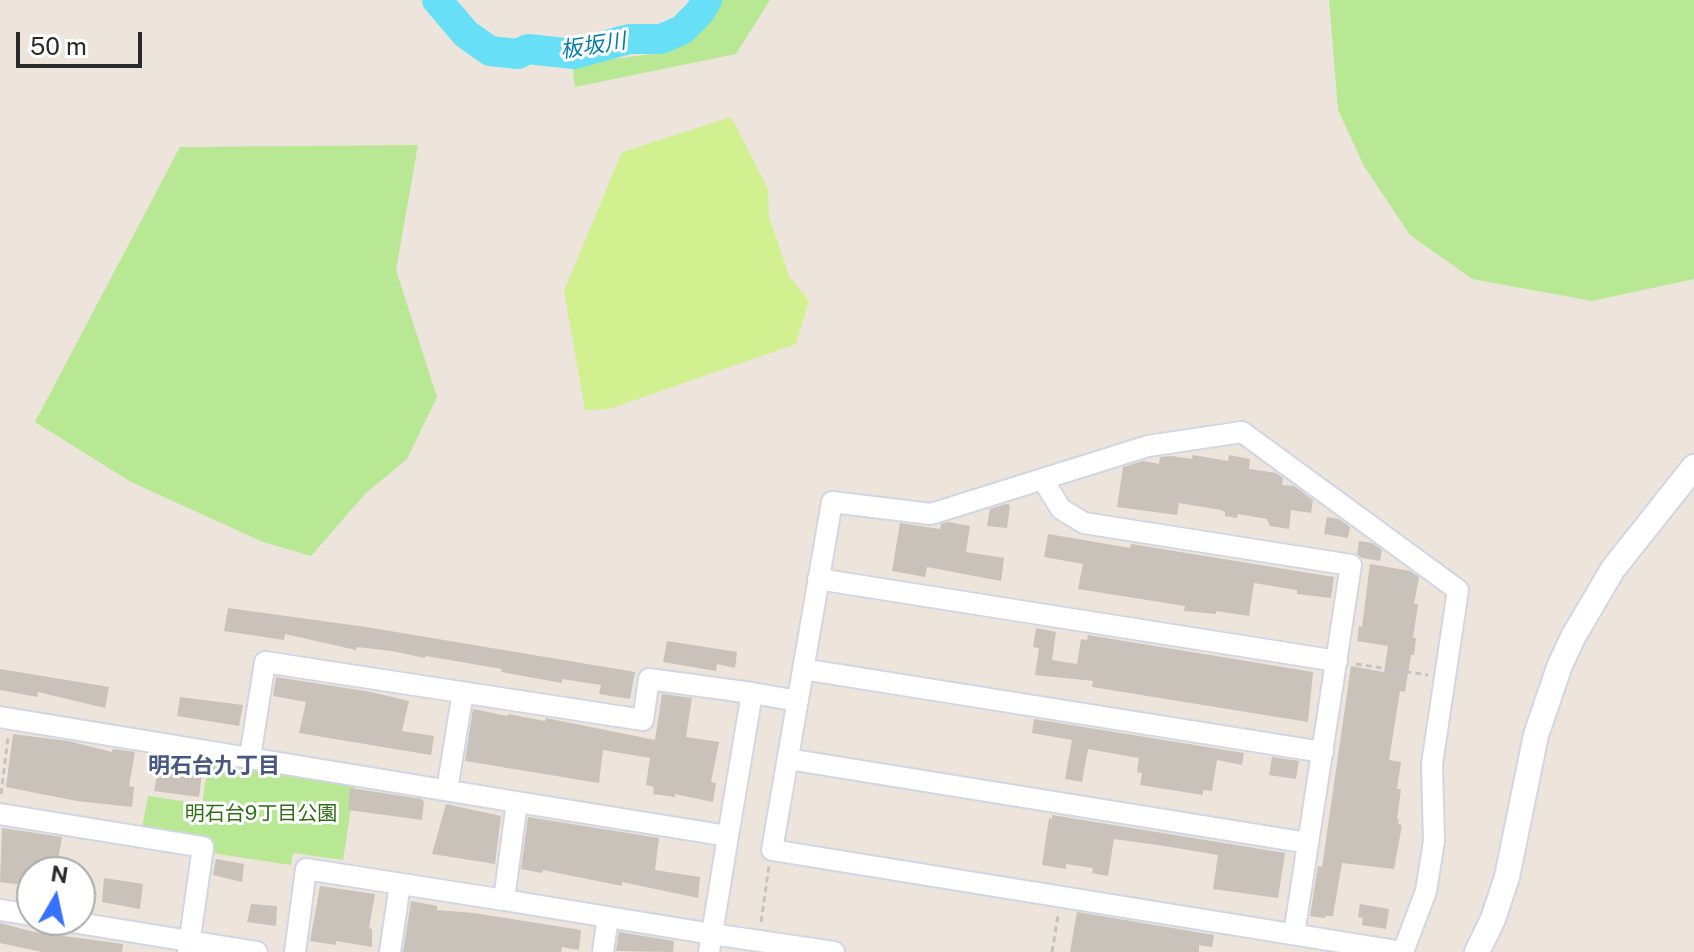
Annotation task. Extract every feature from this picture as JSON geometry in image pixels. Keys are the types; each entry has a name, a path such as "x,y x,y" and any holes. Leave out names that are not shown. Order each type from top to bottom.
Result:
{"street":[{"path":"1242,432 1458,590 1432,764 1434,841 1426,891 1403,952 772,850 832,502 931,514 1043,480 1148,446 1242,432"},
{"path":"1477,952 1493,919 1507,877 1536,735 1560,665 1613,569 1694,467"},
{"path":"1043,480 1061,509 1084,523 1351,565 1294,934"},
{"path":"818,579 1337,661"},
{"path":"250,757 265,662 643,720 649,679 798,701"},
{"path":"803,669 1323,752"},
{"path":"447,790 463,692"},
{"path":"711,943 752,693"},
{"path":"5,718 728,836"},
{"path":"788,759 1308,843"},
{"path":"504,900 517,802"},
{"path":"0,814 203,847 189,947"},
{"path":"295,952 306,869 608,917 711,943 758,940 779,948 834,952"},
{"path":"390,952 400,884"},
{"path":"603,952 608,917"},
{"path":"96,928 189,947 257,952"}],"path":[{"path":"1337,661 1445,677"},
{"path":"0,800 5,718"},
{"path":"758,940 772,850"},
{"path":"1052,952 1061,897"}],"green space":[{"path":"714,0 770,0 736,54 575,87 572,64 652,54 697,34"},
{"path":"1329,0 1694,0 1694,279 1592,301 1472,279 1410,235 1364,166 1338,110"},
{"path":"731,117 768,189 769,217 789,276 809,301 796,344 609,409 585,410 564,291 622,152"},
{"path":"418,145 396,270 437,397 407,459 365,494 311,556 263,542 131,482 35,422 180,147"},
{"name":"明石台9丁目公園","path":"209,760 355,782 343,860 293,853 291,865 212,853 213,839 142,828 148,796 202,804"}],"building":[{"path":"1193,455 1228,461 1229,455 1250,459 1249,469 1276,473 1283,478 1282,485 1294,486 1313,500 1311,513 1291,510 1289,529 1270,526 1267,519 1238,514 1237,518 1225,516 1221,510 1179,503 1177,515 1117,507 1123,467 1143,461 1159,464 1160,457 1192,459"},
{"path":"1010,505 1007,528 987,526 990,509"},
{"path":"1327,517 1339,519 1350,527 1348,538 1324,534"},
{"path":"948,522 970,526 966,552 1004,558 1001,581 927,567 925,577 892,571 900,523 940,529 941,524"},
{"path":"1048,534 1130,548 1131,544 1334,577 1331,598 1297,594 1297,590 1254,583 1249,616 1216,611 1216,614 1184,611 1185,606 1078,589 1083,564 1044,557"},
{"path":"1359,541 1372,543 1382,550 1380,561 1357,554"},
{"path":"1370,564 1410,571 1419,577 1414,604 1418,604 1414,655 1411,655 1405,692 1400,691 1389,760 1401,762 1397,819 1398,824 1402,825 1394,869 1342,863 1333,916 1310,916 1318,866 1322,867 1351,666 1384,672 1388,646 1357,641 1359,626 1362,627"},
{"path":"228,608 366,627 635,672 630,699 599,694 601,685 562,679 562,683 501,672 502,669 392,651 357,647 356,650 285,634 284,640 224,631"},
{"path":"1036,628 1056,632 1052,660 1077,664 1081,639 1087,640 1088,635 1313,672 1308,722 1092,687 1093,681 1035,675 1039,648 1033,647"},
{"path":"667,641 737,652 735,668 717,664 716,671 663,662"},
{"path":"0,669 109,687 105,708 38,692 37,697 0,690"},
{"path":"276,677 409,701 402,731 434,736 431,755 299,733 306,702 273,696"},
{"path":"662,694 692,698 686,737 719,742 711,782 716,783 713,802 675,794 675,797 653,794 654,787 646,785 650,758 603,750 599,783 465,761 473,709 545,721 546,718 655,740"},
{"path":"180,697 243,705 239,726 177,716"},
{"path":"1034,719 1244,753 1242,765 1217,760 1212,791 1203,790 1203,795 1140,785 1142,773 1137,772 1139,758 1088,749 1082,782 1065,779 1072,740 1032,733"},
{"path":"13,734 68,741 112,752 113,749 135,752 129,786 134,787 132,807 77,801 6,787"},
{"path":"1272,757 1299,761 1296,779 1269,775"},
{"path":"159,763 202,772 199,797 154,791"},
{"path":"350,788 422,799 422,820 348,810"},
{"path":"446,804 501,816 495,864 432,854"},
{"path":"1052,815 1285,853 1278,898 1213,889 1218,855 1158,845 1114,839 1108,876 1092,873 1093,868 1066,864 1066,869 1042,865"},
{"path":"528,817 659,838 655,870 700,877 698,898 622,882 622,886 543,870 542,873 521,869"},
{"path":"2,828 62,837 59,856 16,856 16,884 0,882"},
{"path":"216,859 244,864 242,882 213,875"},
{"path":"104,878 143,884 140,909 102,902"},
{"path":"320,886 375,894 369,928 372,929 372,947 336,941 336,945 310,941"},
{"path":"411,901 437,906 437,910 581,930 579,950 562,947 561,952 403,952"},
{"path":"251,904 277,906 276,926 247,922"},
{"path":"1360,904 1389,909 1386,929 1362,925 1363,918 1358,917"},
{"path":"1077,912 1214,935 1212,947 1199,945 1199,952 1070,952"},
{"path":"0,923 16,927 16,936 64,936 123,944 122,952 42,952 0,943"},
{"path":"619,932 674,941 673,952 616,951"}],"waterway":[{"name":"板坂川","path":"437,0 466,34 490,51 518,54 528,49 574,54 629,39 661,39 682,30 707,0"}],"district":[{"name":"明石台九丁目","path":"214,766"}]}
